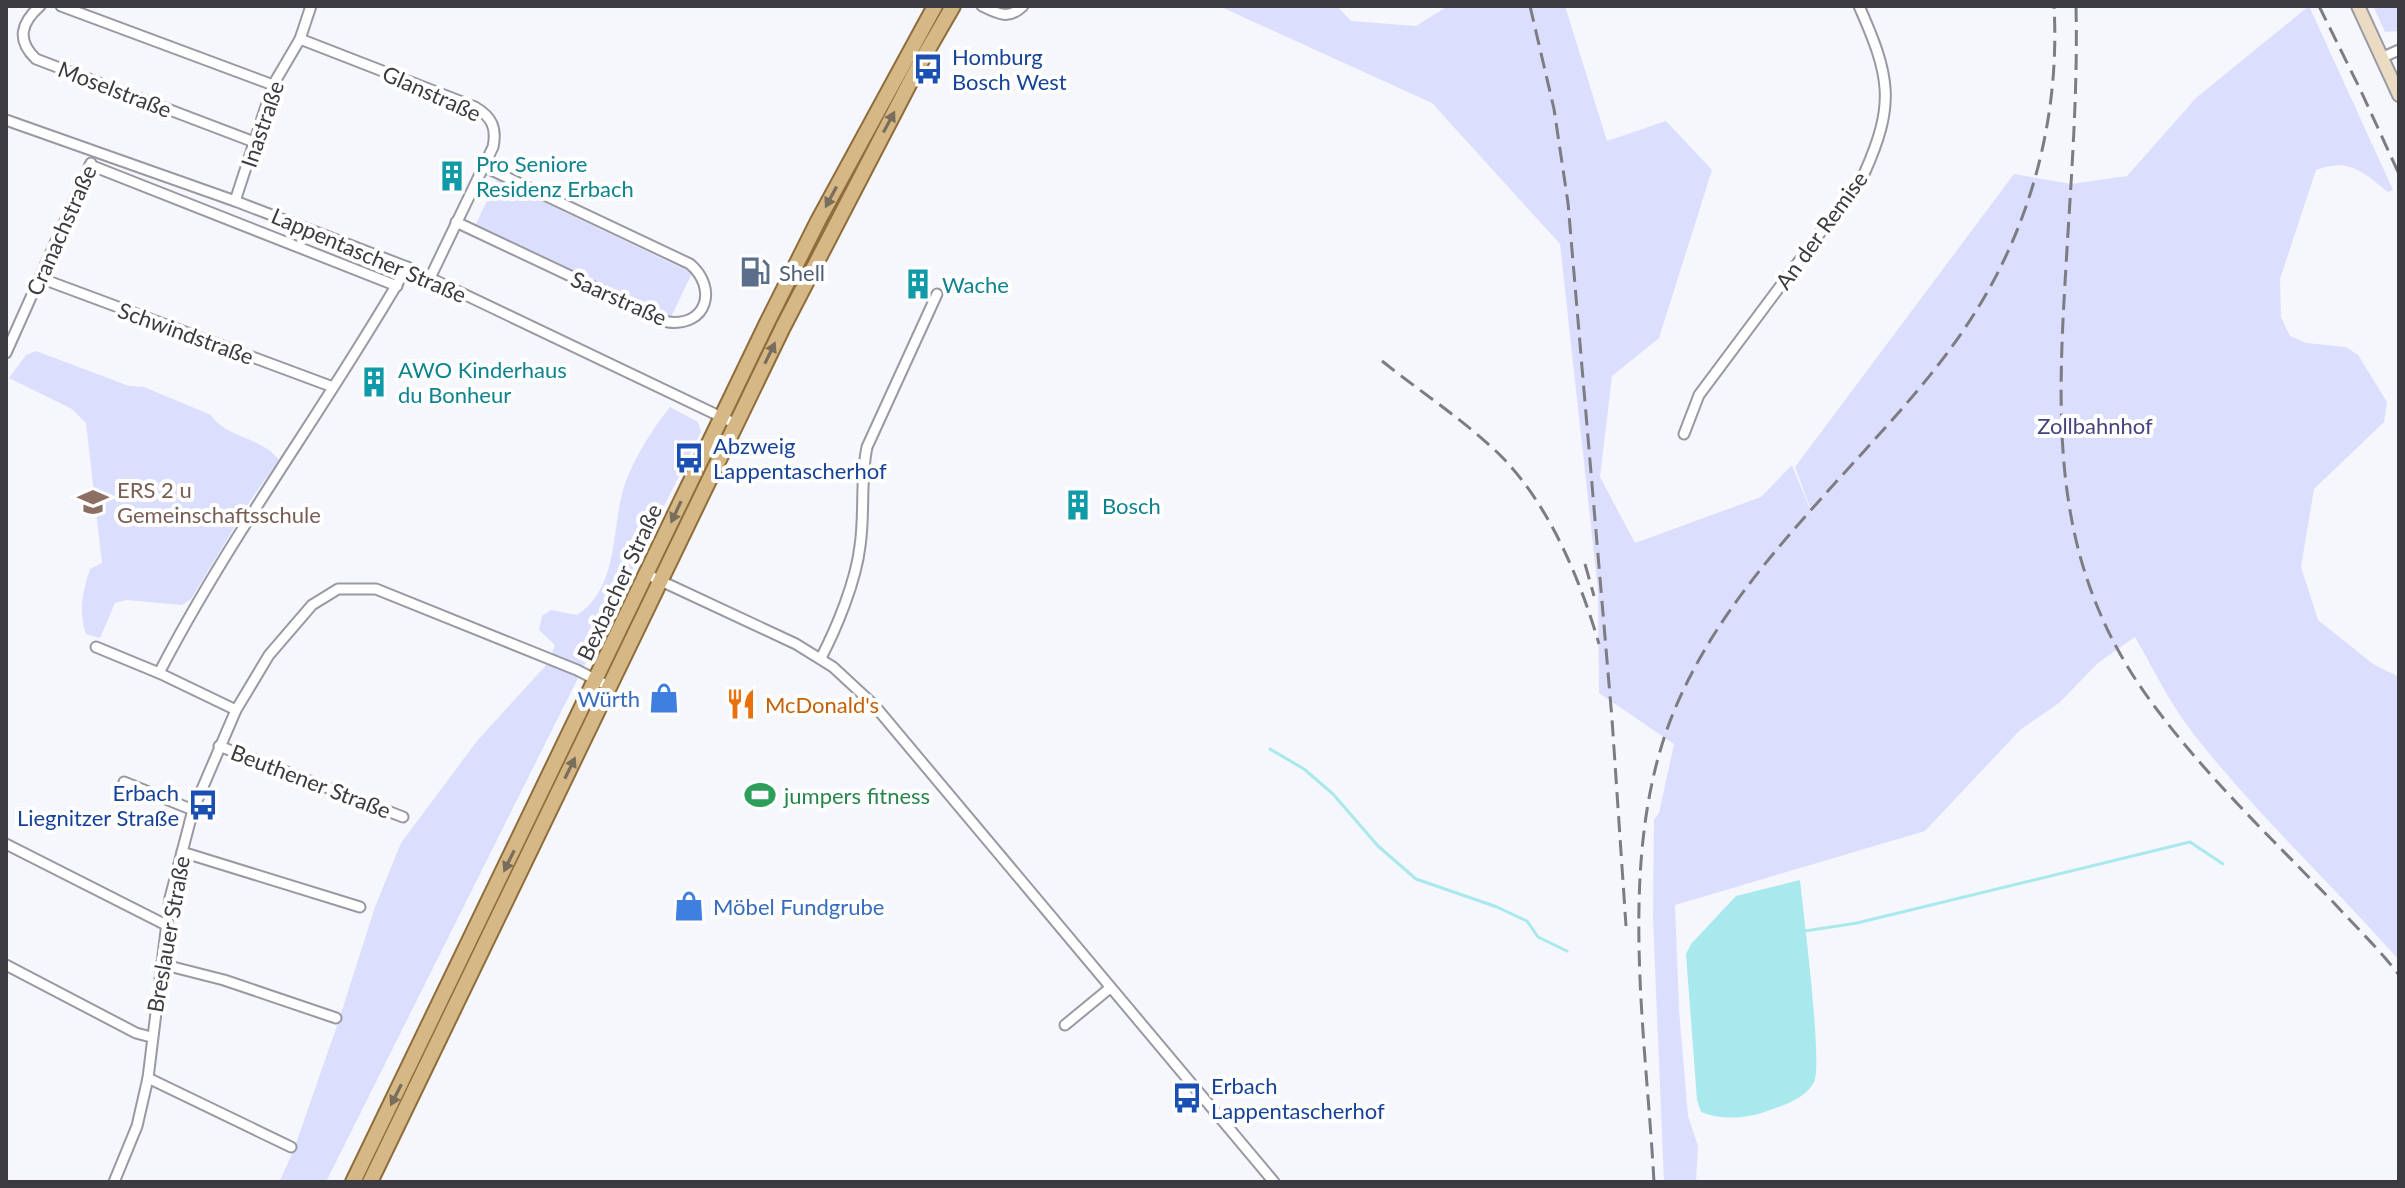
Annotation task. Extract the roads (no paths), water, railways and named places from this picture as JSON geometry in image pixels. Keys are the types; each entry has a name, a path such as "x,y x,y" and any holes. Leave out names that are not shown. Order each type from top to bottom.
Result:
{"main road":[{"name":"Bexbacher Straße","path":"370,1182 653,577 722,417 818,221 935,6"},
{"name":"Bexbacher Straße","path":"353,1182 603,683 621,626 653,577 736,424 831,230 953,6"},
{"path":"2358,6 2399,95"}],"street":[{"name":"Moselstraße","path":"40,6 29,16 22,38 25,49 36,59 254,142"},
{"path":"61,6 273,85"},
{"name":"Inastraße","path":"235,201 273,85 300,39 311,6"},
{"path":"982,6 1004,16 1017,12 1023,6"},
{"name":"An der Remise","path":"1684,434 1699,395 1864,174 1879,140 1887,100 1880,54 1859,6"},
{"name":"Glanstraße","path":"300,39 486,113 493,123 495,136 485,167 430,278"},
{"path":"2381,58 2399,50"},
{"name":"Lappentascher Straße","path":"6,120 235,201 407,267 736,424"},
{"name":"Cranachstraße","path":"6,353 96,151"},
{"name":"Lappentascher Straße","path":"90,165 397,286"},
{"name":"Saarstraße","path":"456,222 668,322 689,321 701,310 706,286 690,264 485,167"},
{"path":"159,673 213,574 295,450 407,267"},
{"name":"Schwindstraße","path":"40,278 333,387"},
{"path":"821,658 861,545 862,470 867,447 937,294"},
{"path":"653,577 796,644 821,658 853,683 1274,1182"},
{"name":"Breslauer Straße","path":"114,1182 137,1126 148,1078 166,925 175,876 193,810 236,710 269,655 312,605 338,589 376,589 603,683"},
{"path":"96,647 236,710"},
{"name":"Beuthener Straße","path":"219,746 403,817"},
{"path":"124,782 193,810"},
{"path":"6,844 166,925"},
{"path":"182,852 360,907"},
{"path":"161,964 224,980 336,1018"},
{"path":"6,965 136,1033 151,1037"},
{"path":"1065,1025 1110,988"},
{"path":"148,1078 291,1147"}],"waterway":[{"path":"1270,749 1304,769 1333,794 1378,846 1416,879 1497,907 1527,921 1538,937 1567,951"},
{"path":"1805,931 1857,923 2190,842 2223,864"}],"railway":[{"path":"1530,6 1554,109 1568,203 1612,719 1626,926"},
{"path":"1654,1182 1641,1007 1640,887 1644,828 1655,771 1672,716 1702,654 1739,597 1925,382 1960,335 1996,276 2013,240 2039,164 2052,86 2054,6"},
{"path":"2076,6 2075,104 2061,386 2068,499 2079,553 2097,606 2123,659 2158,711 2221,786 2399,975"},
{"path":"2319,6 2399,174"},
{"path":"1382,361 1475,432 1520,477 1562,545 1583,594 1599,644"},
{"path":"1585,564 1594,596"}],"place":[{"name":"Homburg Bosch West","path":"928,69"},
{"name":"Pro Seniore Residenz Erbach","path":"452,176"},
{"name":"Shell","path":"755,272"},
{"name":"Wache","path":"918,284"},
{"name":"AWO Kinderhaus du Bonheur","path":"374,382"},
{"name":"Abzweig Lappentascherhof","path":"689,458"},
{"name":"ERS 2 u Gemeinschaftsschule","path":"93,502"},
{"name":"Bosch","path":"1078,505"},
{"name":"Würth","path":"664,698"},
{"name":"McDonald's","path":"741,704"},
{"name":"jumpers fitness","path":"760,795"},
{"name":"Erbach Liegnitzer Straße","path":"203,805"},
{"name":"Möbel Fundgrube","path":"689,906"},
{"name":"Erbach Lappentascherhof","path":"1187,1098"}],"park label":[{"name":"Zollbahnhof","path":"2095,425"}]}
